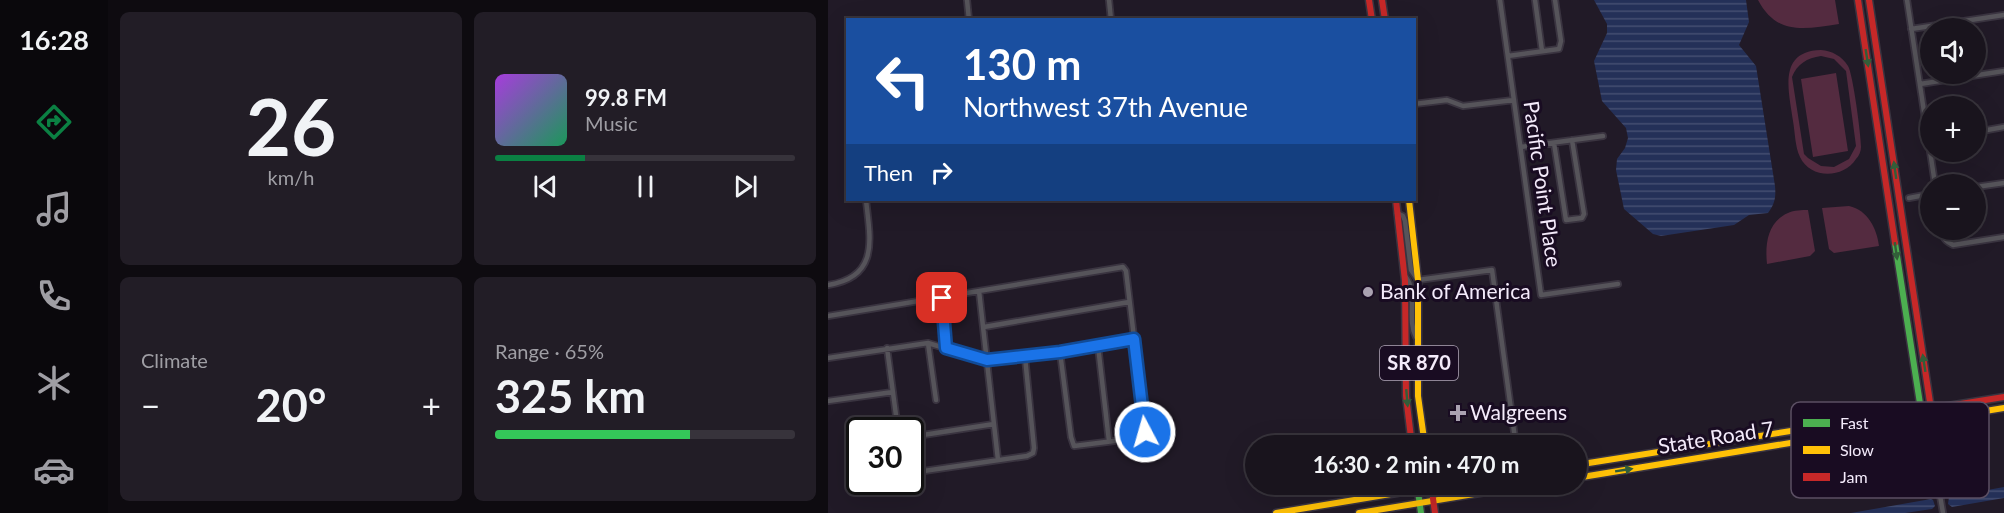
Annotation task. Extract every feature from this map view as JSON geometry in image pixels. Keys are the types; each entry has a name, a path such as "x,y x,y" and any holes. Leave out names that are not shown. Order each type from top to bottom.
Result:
{"main road":[{"path":"1369,0 1372,18"},
{"path":"1382,0 1385,18"},
{"path":"1858,0 1920,402"},
{"path":"1869,0 1930,402"},
{"name":"SR 870","path":"1396,201 1404,274 1406,396 1411,435"},
{"name":"SR 870","path":"1409,201 1418,280 1418,396 1423,435"},
{"name":"State Road 7","path":"1974,402 2004,397"},
{"name":"State Road 7","path":"1989,410 2004,408"},
{"name":"State Road 7","path":"1587,463 1791,431"},
{"name":"State Road 7","path":"1587,476 1791,442"},
{"path":"1276,513 1374,495"},
{"path":"1418,495 1421,513"},
{"path":"1432,495 1435,513"},
{"path":"1359,513 1469,495"}],"street":[{"path":"967,0 969,18"},
{"path":"1108,0 1111,18"},
{"name":"Pacific Point Place","path":"1500,0 1541,295 1618,284"},
{"path":"1535,0 1542,51"},
{"path":"1508,56 1559,49 1561,41 1555,0"},
{"path":"1907,0 1922,96"},
{"path":"1911,29 2004,15"},
{"path":"1986,74 2004,71"},
{"path":"1416,104 1447,100 1463,106 1514,99"},
{"path":"1986,130 2004,127"},
{"path":"1521,147 1604,136"},
{"path":"1554,142 1566,220 1582,218 1584,214 1572,140"},
{"path":"1986,186 2004,183"},
{"path":"1909,198 1920,196"},
{"path":"828,285 851,278 859,272 868,257 871,246 866,201"},
{"path":"1397,213 1403,216 1405,221 1411,270 1418,280 1492,270 1514,435"},
{"path":"1986,239 2004,237"},
{"path":"1945,240 1953,244 1982,240"},
{"path":"828,316 1123,267 1126,271 1144,434 1138,438 1074,446 1060,352"},
{"path":"1404,274 1411,286 1414,333 1416,337 1419,337"},
{"path":"979,291 998,460"},
{"path":"942,298 946,348"},
{"path":"984,327 1129,302"},
{"path":"828,358 928,343 987,360 1060,352 1134,339"},
{"path":"928,343 936,400"},
{"path":"1098,346 1109,441"},
{"path":"887,348 896,417"},
{"path":"924,471 1027,456 1033,453 1025,357"},
{"path":"828,401 893,392"},
{"path":"924,435 994,424"},
{"path":"1940,498 1943,513"}],"shaded area":[{"path":"1758,0 1835,0 1839,24 1803,28 1783,25 1766,12"},
{"path":"1821,50 1836,55 1843,59 1850,71 1861,150 1850,166 1835,173 1819,173 1811,169 1800,157 1797,149 1788,86 1789,75 1797,57 1807,52","holes":["1821,56 1834,59 1846,71 1856,146 1849,159 1834,167 1821,166 1804,154 1792,77 1800,65 1811,58"]},
{"path":"1836,73 1848,151 1813,157 1801,79"},
{"path":"1849,206 1856,208 1870,221 1879,246 1834,253 1829,249 1822,208"},
{"path":"1808,210 1815,251 1810,256 1767,264 1767,242 1776,222 1790,212"}],"water":[{"path":"1594,0 1746,0 1749,22 1739,45 1756,66 1775,186 1775,200 1768,213 1749,215 1734,225 1661,236 1653,234 1624,209 1616,170 1617,159 1625,148 1628,138 1626,128 1602,101 1594,61 1607,33 1607,24"},
{"path":"2004,487 2004,498 1952,507 1948,504 1949,498 1989,498 1989,490"},
{"path":"1931,499 1935,506 1932,509 1905,513 1851,513"}],"traffic: fast":[{"path":"1895,243 1920,402"},
{"path":"1419,495 1421,513"}],"traffic: slow":[{"path":"1409,201 1418,280 1418,396 1423,435"},
{"path":"1989,410 2004,408"},
{"path":"1587,463 1791,431"},
{"path":"1587,476 1791,443"},
{"path":"1276,513 1385,495"},
{"path":"1359,513 1468,495"}],"traffic: jam":[{"path":"1369,0 1372,18"},
{"path":"1382,0 1385,18"},
{"path":"1858,0 1895,243"},
{"path":"1869,0 1930,402"},
{"path":"1396,201 1405,281 1406,396 1411,435"},
{"path":"1973,402 2004,397"},
{"path":"1433,495 1435,513"}],"place":[{"name":"Bank of America","path":"1368,292"},
{"name":"Walgreens","path":"1458,413"}],"route":[{"path":"942,298 946,348 987,360 1060,352 1134,339 1145,432"}]}
